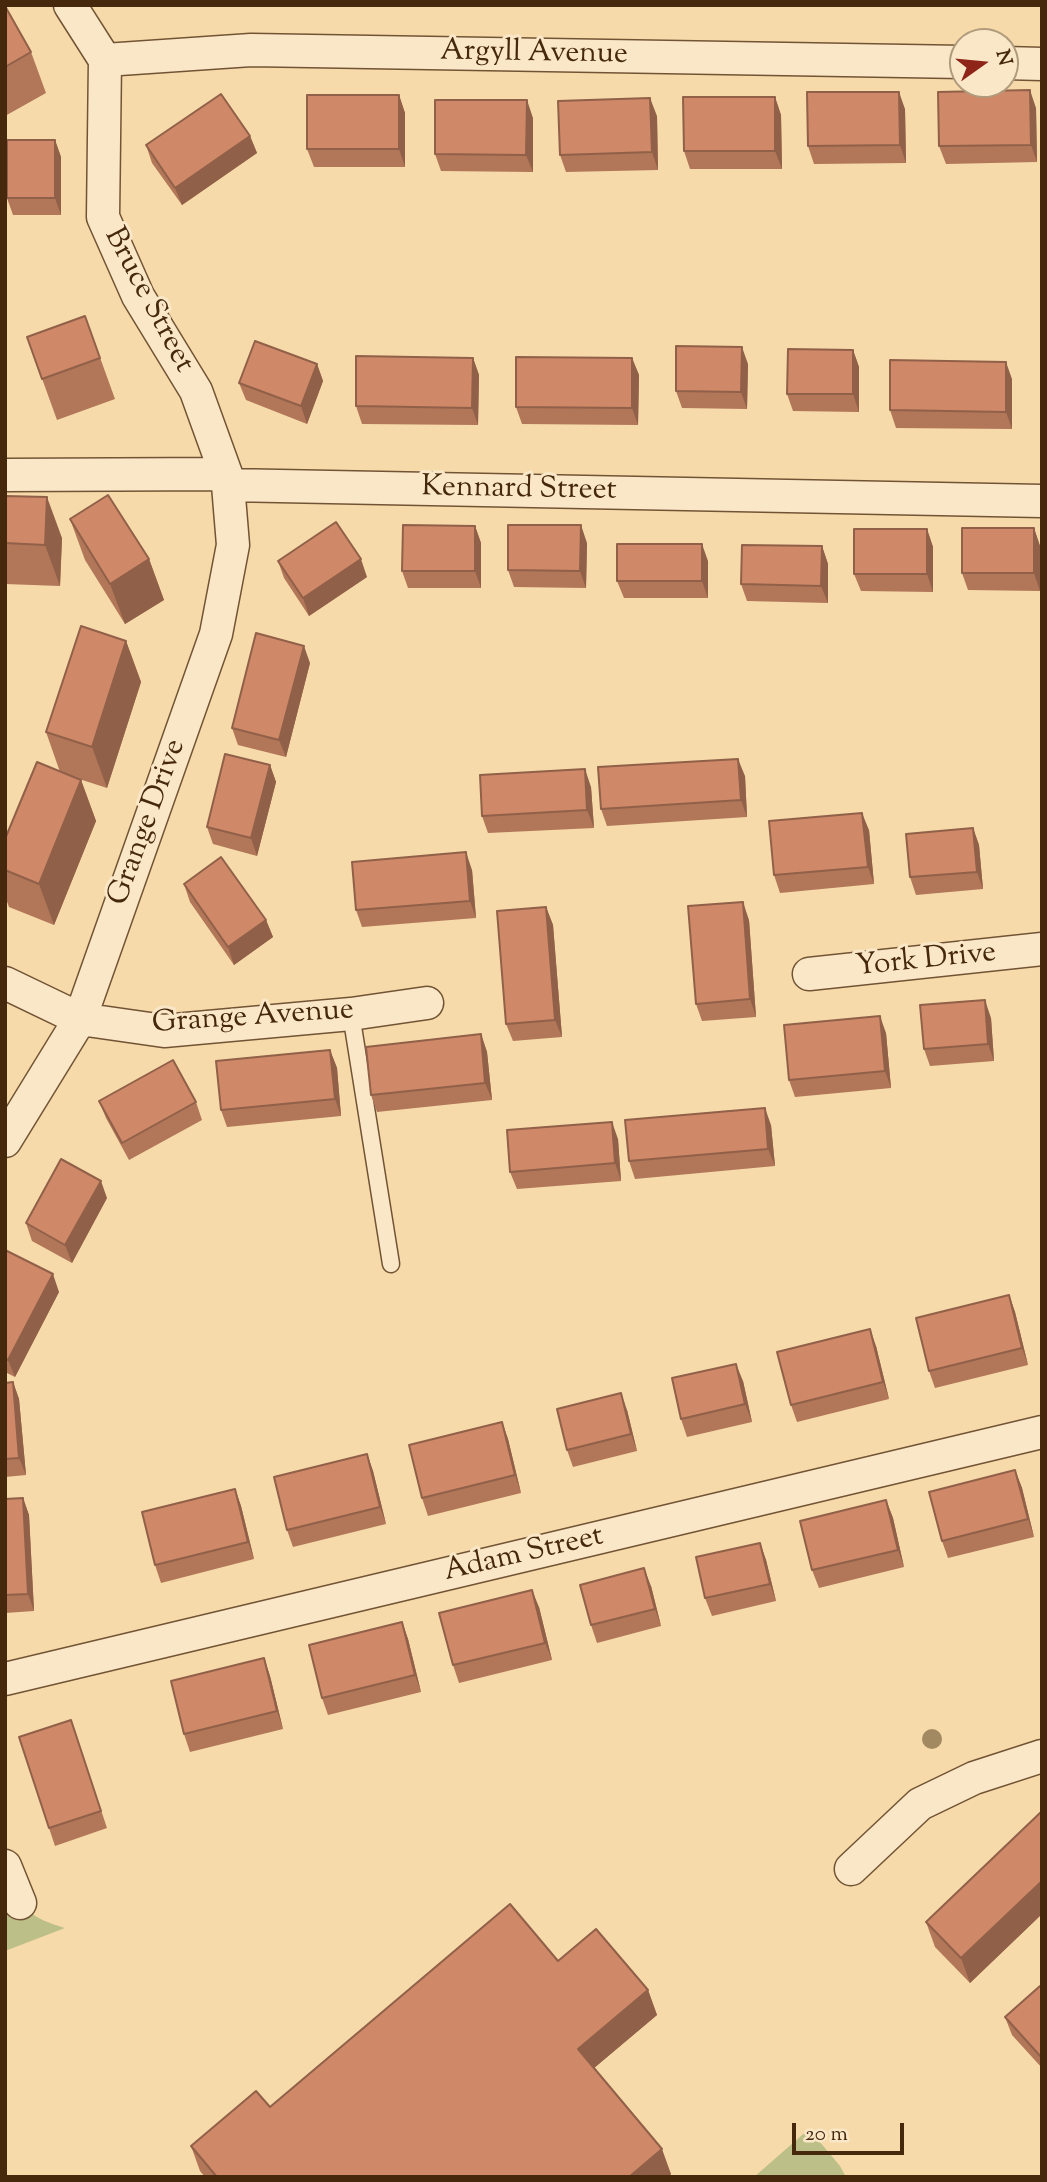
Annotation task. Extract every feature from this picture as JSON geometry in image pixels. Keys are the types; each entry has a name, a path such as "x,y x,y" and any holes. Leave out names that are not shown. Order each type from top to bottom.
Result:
{"street":[{"path":"70,5 105,60"},
{"name":"Argyll Avenue","path":"105,60 251,50 949,62"},
{"name":"Bruce Street","path":"105,60 103,217 138,296 196,391 227,479"},
{"path":"1019,63 1042,64"},
{"name":"Kennard Street","path":"5,475 1042,501"},
{"name":"Grange Drive","path":"5,1141 80,1019 216,634 233,545 227,479"},
{"name":"York Drive","path":"809,974 1042,949"},
{"name":"Grange Avenue","path":"5,983 80,1019 164,1031 427,1003"},
{"name":"Adam Street","path":"5,1679 1042,1432"},
{"path":"852,1869 920,1804 974,1778 1042,1756"},
{"path":"5,1866 20,1903"}],"lane":[{"path":"351,1013 391,1264"}],"green space":[{"path":"5,1866 25,1907 40,1918 65,1928 5,1951"},
{"path":"809,2129 846,2177 754,2177"}],"building":[{"path":"5,6 31,52 5,67"},
{"path":"1019,90 1030,90 1031,145 939,146 938,92 949,92 949,98 1019,98"},
{"path":"807,92 899,92 900,145 808,146"},
{"path":"221,94 250,136 175,188 146,145"},
{"path":"307,95 399,95 399,149 307,149"},
{"path":"683,97 775,97 775,151 684,151"},
{"path":"650,98 652,152 560,155 558,101"},
{"path":"435,100 527,100 526,155 435,154"},
{"path":"7,140 55,140 55,198 7,198"},
{"path":"85,316 100,358 42,379 27,337"},
{"path":"255,341 317,364 301,406 239,383"},
{"path":"676,346 742,347 741,392 676,391"},
{"path":"788,349 853,350 853,394 787,394"},
{"path":"356,356 473,358 472,408 356,406"},
{"path":"516,357 632,358 632,408 516,407"},
{"path":"890,360 1006,362 1006,412 890,410"},
{"path":"108,495 149,559 110,584 70,519"},
{"path":"5,496 47,497 45,545 5,543"},
{"path":"336,522 361,559 303,598 278,561"},
{"path":"403,525 475,526 475,571 402,571"},
{"path":"508,525 581,525 580,571 508,570"},
{"path":"962,528 1034,528 1034,573 962,573"},
{"path":"854,529 927,529 927,574 854,574"},
{"path":"617,544 702,544 702,581 617,581"},
{"path":"742,545 822,546 821,586 741,584"},
{"path":"81,626 126,641 92,747 46,732"},
{"path":"256,633 304,646 279,740 232,728"},
{"path":"225,754 270,765 251,838 207,827"},
{"path":"738,759 741,800 601,809 598,767"},
{"path":"37,762 81,780 39,884 5,870 5,839"},
{"path":"585,769 587,810 482,816 480,775"},
{"path":"862,813 868,867 774,875 769,821"},
{"path":"973,828 977,872 910,877 906,834"},
{"path":"466,852 470,901 356,910 352,862"},
{"path":"221,857 266,920 228,947 184,884"},
{"path":"743,902 750,999 696,1004 688,906"},
{"path":"546,907 555,1020 506,1024 497,911"},
{"path":"985,1000 988,1044 924,1049 920,1005"},
{"path":"880,1016 885,1071 789,1080 784,1025"},
{"path":"481,1034 485,1083 371,1095 366,1047"},
{"path":"330,1050 335,1099 221,1110 216,1061"},
{"path":"173,1060 196,1102 122,1143 99,1101"},
{"path":"765,1108 768,1149 629,1161 625,1120"},
{"path":"612,1122 615,1163 510,1172 507,1130"},
{"path":"61,1159 101,1181 65,1245 26,1223"},
{"path":"5,1250 53,1274 8,1360 5,1358"},
{"path":"1009,1295 1022,1348 929,1371 916,1318"},
{"path":"870,1329 883,1382 791,1405 777,1352"},
{"path":"736,1364 745,1404 681,1419 672,1378"},
{"path":"13,1382 19,1458 5,1459 5,1383"},
{"path":"621,1393 631,1434 567,1450 557,1409"},
{"path":"502,1422 515,1475 422,1498 409,1445"},
{"path":"367,1454 380,1507 287,1530 274,1477"},
{"path":"1015,1470 1028,1519 942,1541 929,1492"},
{"path":"235,1489 248,1542 155,1565 142,1512"},
{"path":"23,1498 28,1594 5,1595 5,1499"},
{"path":"886,1500 898,1550 812,1570 800,1521"},
{"path":"760,1543 770,1584 705,1598 696,1557"},
{"path":"644,1568 655,1609 591,1625 580,1585"},
{"path":"532,1590 545,1643 453,1665 439,1613"},
{"path":"402,1622 415,1675 322,1698 309,1645"},
{"path":"264,1658 277,1711 184,1734 171,1681"},
{"path":"71,1720 101,1811 49,1828 19,1737"},
{"path":"1041,1812 1042,1881 961,1958 926,1922"},
{"path":"510,1904 558,1961 596,1929 648,1990 578,2049 662,2149 629,2177 217,2177 191,2146 256,2091 270,2107"},
{"path":"1040,1986 1042,1989 1042,2058 1005,2017"}]}
